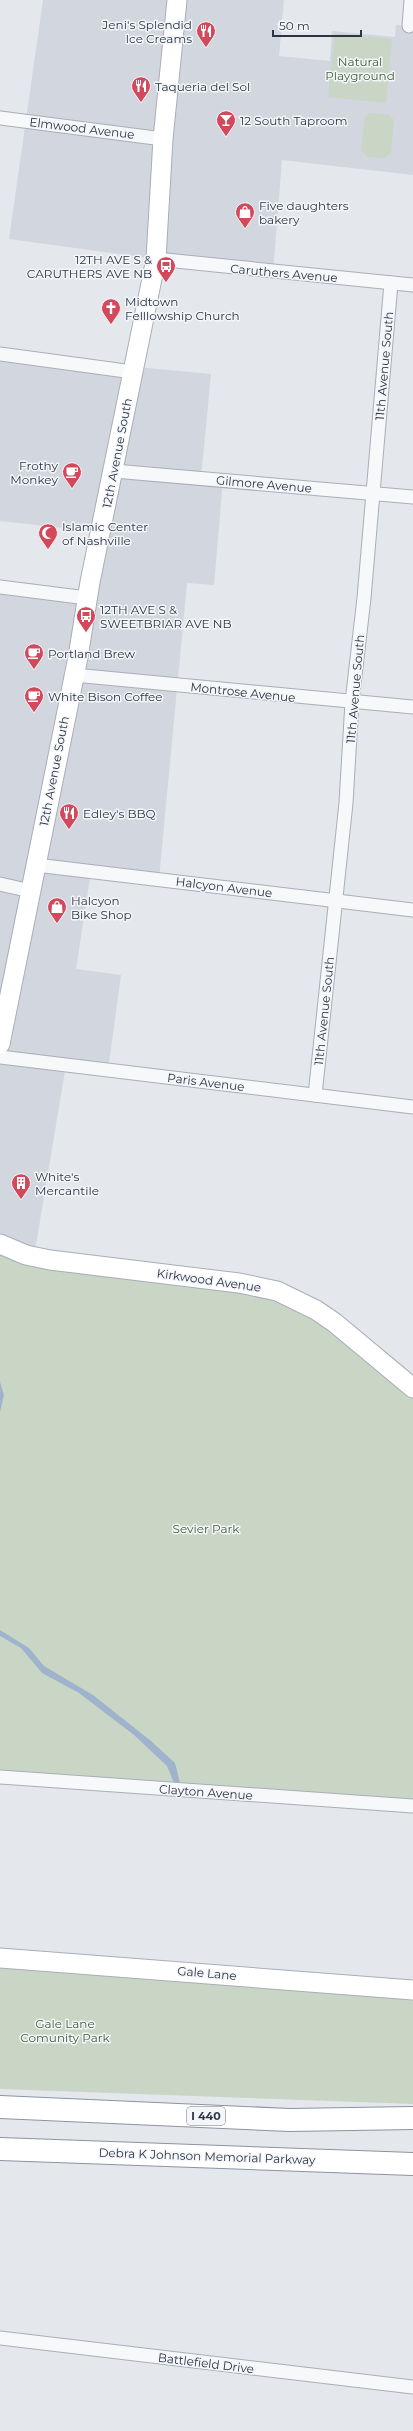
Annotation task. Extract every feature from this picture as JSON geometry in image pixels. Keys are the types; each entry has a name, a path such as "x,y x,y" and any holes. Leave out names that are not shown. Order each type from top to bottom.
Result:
{"highway":[{"name":"I 440","path":"0,2107 290,2120 413,2118"},
{"name":"Debra K Johnson Memorial Parkway","path":"0,2149 413,2164"}],"main road":[{"name":"12th Avenue South","path":"0,1044 74,675 87,598 156,259 163,139 177,0"},
{"name":"Kirkwood Avenue","path":"0,1244 26,1255 50,1260 239,1282 277,1291 323,1314 413,1388"},
{"name":"Gale Lane","path":"0,1958 413,1990"}],"street":[{"path":"409,26 411,0"},
{"name":"Elmwood Avenue","path":"0,118 163,139"},
{"name":"Caruthers Avenue","path":"156,259 413,285"},
{"name":"11th Avenue South","path":"315,1095 326,1000 334,900 346,803 352,702 364,598 372,493 392,283"},
{"path":"0,354 132,372"},
{"name":"Gilmore Avenue","path":"114,471 413,497"},
{"path":"0,587 87,598"},
{"name":"Montrose Avenue","path":"74,675 413,707"},
{"name":"Halcyon Avenue","path":"36,865 413,910"},
{"path":"0,884 31,891"},
{"name":"Paris Avenue","path":"0,1057 413,1107"},
{"name":"Clayton Avenue","path":"0,1777 413,1806"},
{"name":"Battlefield Drive","path":"0,2338 413,2387"}],"shaded area":[{"path":"43,0 284,0 279,56 330,61 332,31 395,37 396,25 409,26 413,0 413,175 282,160 273,272 171,261 9,239"},
{"path":"0,354 211,374 201,478 223,480 214,585 187,583 159,879 91,871 76,969 121,975 108,1070 66,1065 34,1257 0,1244 0,587 87,598 100,532 0,521"}],"green space":[{"name":"Natural Playground","path":"335,33 392,39 386,103 328,97"},
{"path":"369,113 389,115 394,120 391,153 385,158 368,157 361,150 365,117"},
{"name":"Sevier Park","path":"0,1253 255,1290 305,1310 413,1395 413,1802 0,1771"},
{"name":"Gale Lane Comunity Park","path":"0,1968 46,1968 413,1996 413,2104 0,2089"}],"water":[{"path":"0,1382 4,1395 0,1412"},
{"path":"0,1630 29,1648 44,1666 93,1695 151,1741 175,1763 180,1783 174,1783 167,1766 134,1735 79,1693 42,1673 21,1648 0,1636"}],"place":[{"name":"Jeni's Splendid Ice Creams","path":"206,48"},
{"name":"Taqueria del Sol","path":"141,103"},
{"name":"12 South Taproom","path":"226,137"},
{"name":"Five daughters bakery","path":"245,229"},
{"name":"12TH AVE S & CARUTHERS AVE NB","path":"166,283"},
{"name":"Midtown Felllowship Church","path":"111,325"},
{"name":"Frothy Monkey","path":"72,489"},
{"name":"Islamic Center of Nashville","path":"48,550"},
{"name":"12TH AVE S & SWEETBRIAR AVE NB","path":"86,633"},
{"name":"Portland Brew","path":"34,670"},
{"name":"White Bison Coffee","path":"34,713"},
{"name":"Edley's BBQ","path":"69,830"},
{"name":"Halcyon Bike Shop","path":"57,924"},
{"name":"White's Mercantile","path":"21,1200"}]}
